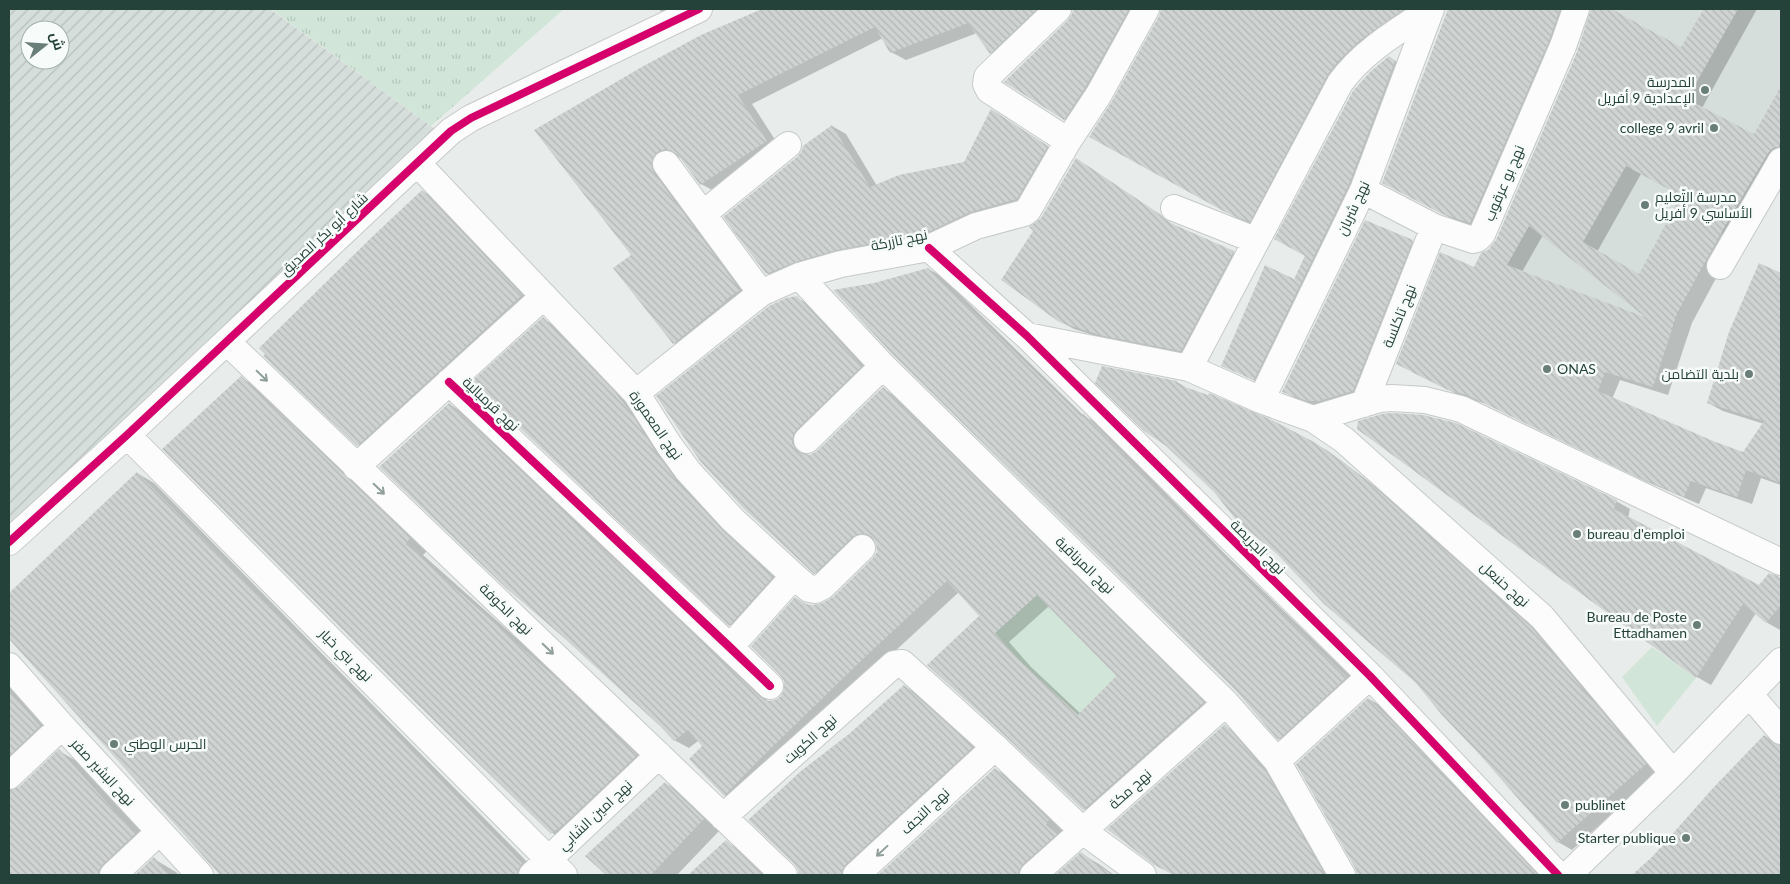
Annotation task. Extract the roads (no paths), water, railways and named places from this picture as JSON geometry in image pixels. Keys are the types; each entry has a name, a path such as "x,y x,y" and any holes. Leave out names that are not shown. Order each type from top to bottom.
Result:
{"street":[{"name":"شارع أبو بكر الصديق","path":"9,542 127,435 451,131 471,118 699,9"},
{"path":"1058,9 987,78 986,84 989,90 1068,141"},
{"name":"نهج تازركة","path":"636,393 761,293 799,276 841,264 929,248 976,226 1024,213 1028,210 1068,141 1099,94 1146,9"},
{"path":"1189,368 1340,84 1352,68 1377,46 1431,9"},
{"name":"نهج شربان","path":"1261,400 1363,190 1431,9"},
{"name":"نهج بو عرقوب","path":"1363,190 1434,227 1473,240 1477,239 1482,234 1563,46 1576,9"},
{"path":"703,214 788,145"},
{"path":"1720,266 1781,161"},
{"name":"نهج المعمورة","path":"418,164 636,393 688,472 734,520 809,589 815,590 822,586 862,548"},
{"path":"666,164 761,293"},
{"path":"1174,208 1256,240"},
{"name":"نهج تاكلسة","path":"1364,404 1434,227"},
{"name":"نهج الجريصة","path":"929,248 1027,336 1370,676 1558,875"},
{"name":"نهج المرناقية","path":"799,276 883,366 1226,703 1277,761 1342,875"},
{"path":"356,467 544,296"},
{"name":"نهج حنبعل","path":"1027,336 1189,368 1261,400 1313,419 1344,440 1542,617 1673,773"},
{"name":"نهج الكوفة","path":"227,342 784,875"},
{"path":"807,440 883,366"},
{"name":"نهج قرمبالية","path":"449,382 730,647 770,686 449,382"},
{"path":"1313,419 1392,398 1425,400 1460,409 1781,562"},
{"name":"نهج بني خيار","path":"127,435 548,870"},
{"path":"730,647 794,576"},
{"path":"1568,875 1673,773 1781,661"},
{"name":"نهج الكويت","path":"723,817 894,664 902,663 994,747"},
{"name":"نهج البشير صفر","path":"9,666 158,832 200,875"},
{"path":"1277,761 1370,676"},
{"path":"1750,695 1781,732"},
{"name":"نهج مكة","path":"1033,875 1226,703"},
{"path":"9,776 62,726"},
{"path":"994,747 1083,831 1143,875"},
{"name":"نهج النجف","path":"856,875 994,747"},
{"name":"نهج امين الشابي","path":"548,870 659,755"},
{"path":"113,875 158,832"}],"place":[{"name":"المدرسة الإعدادية 9 أفريل","path":"1705,90"},
{"name":"college 9 avril","path":"1714,128"},
{"name":"مدرسة التّعليم الأساسي 9 أفريل","path":"1645,205"},
{"name":"ONAS","path":"1547,369"},
{"name":"بلدية التضامن","path":"1749,374"},
{"name":"bureau d'emploi","path":"1577,534"},
{"name":"Bureau de Poste Ettadhamen","path":"1697,625"},
{"name":"الحرس الوطني","path":"114,744"},
{"name":"publinet","path":"1565,805"},
{"name":"Starter publique","path":"1686,838"}]}
